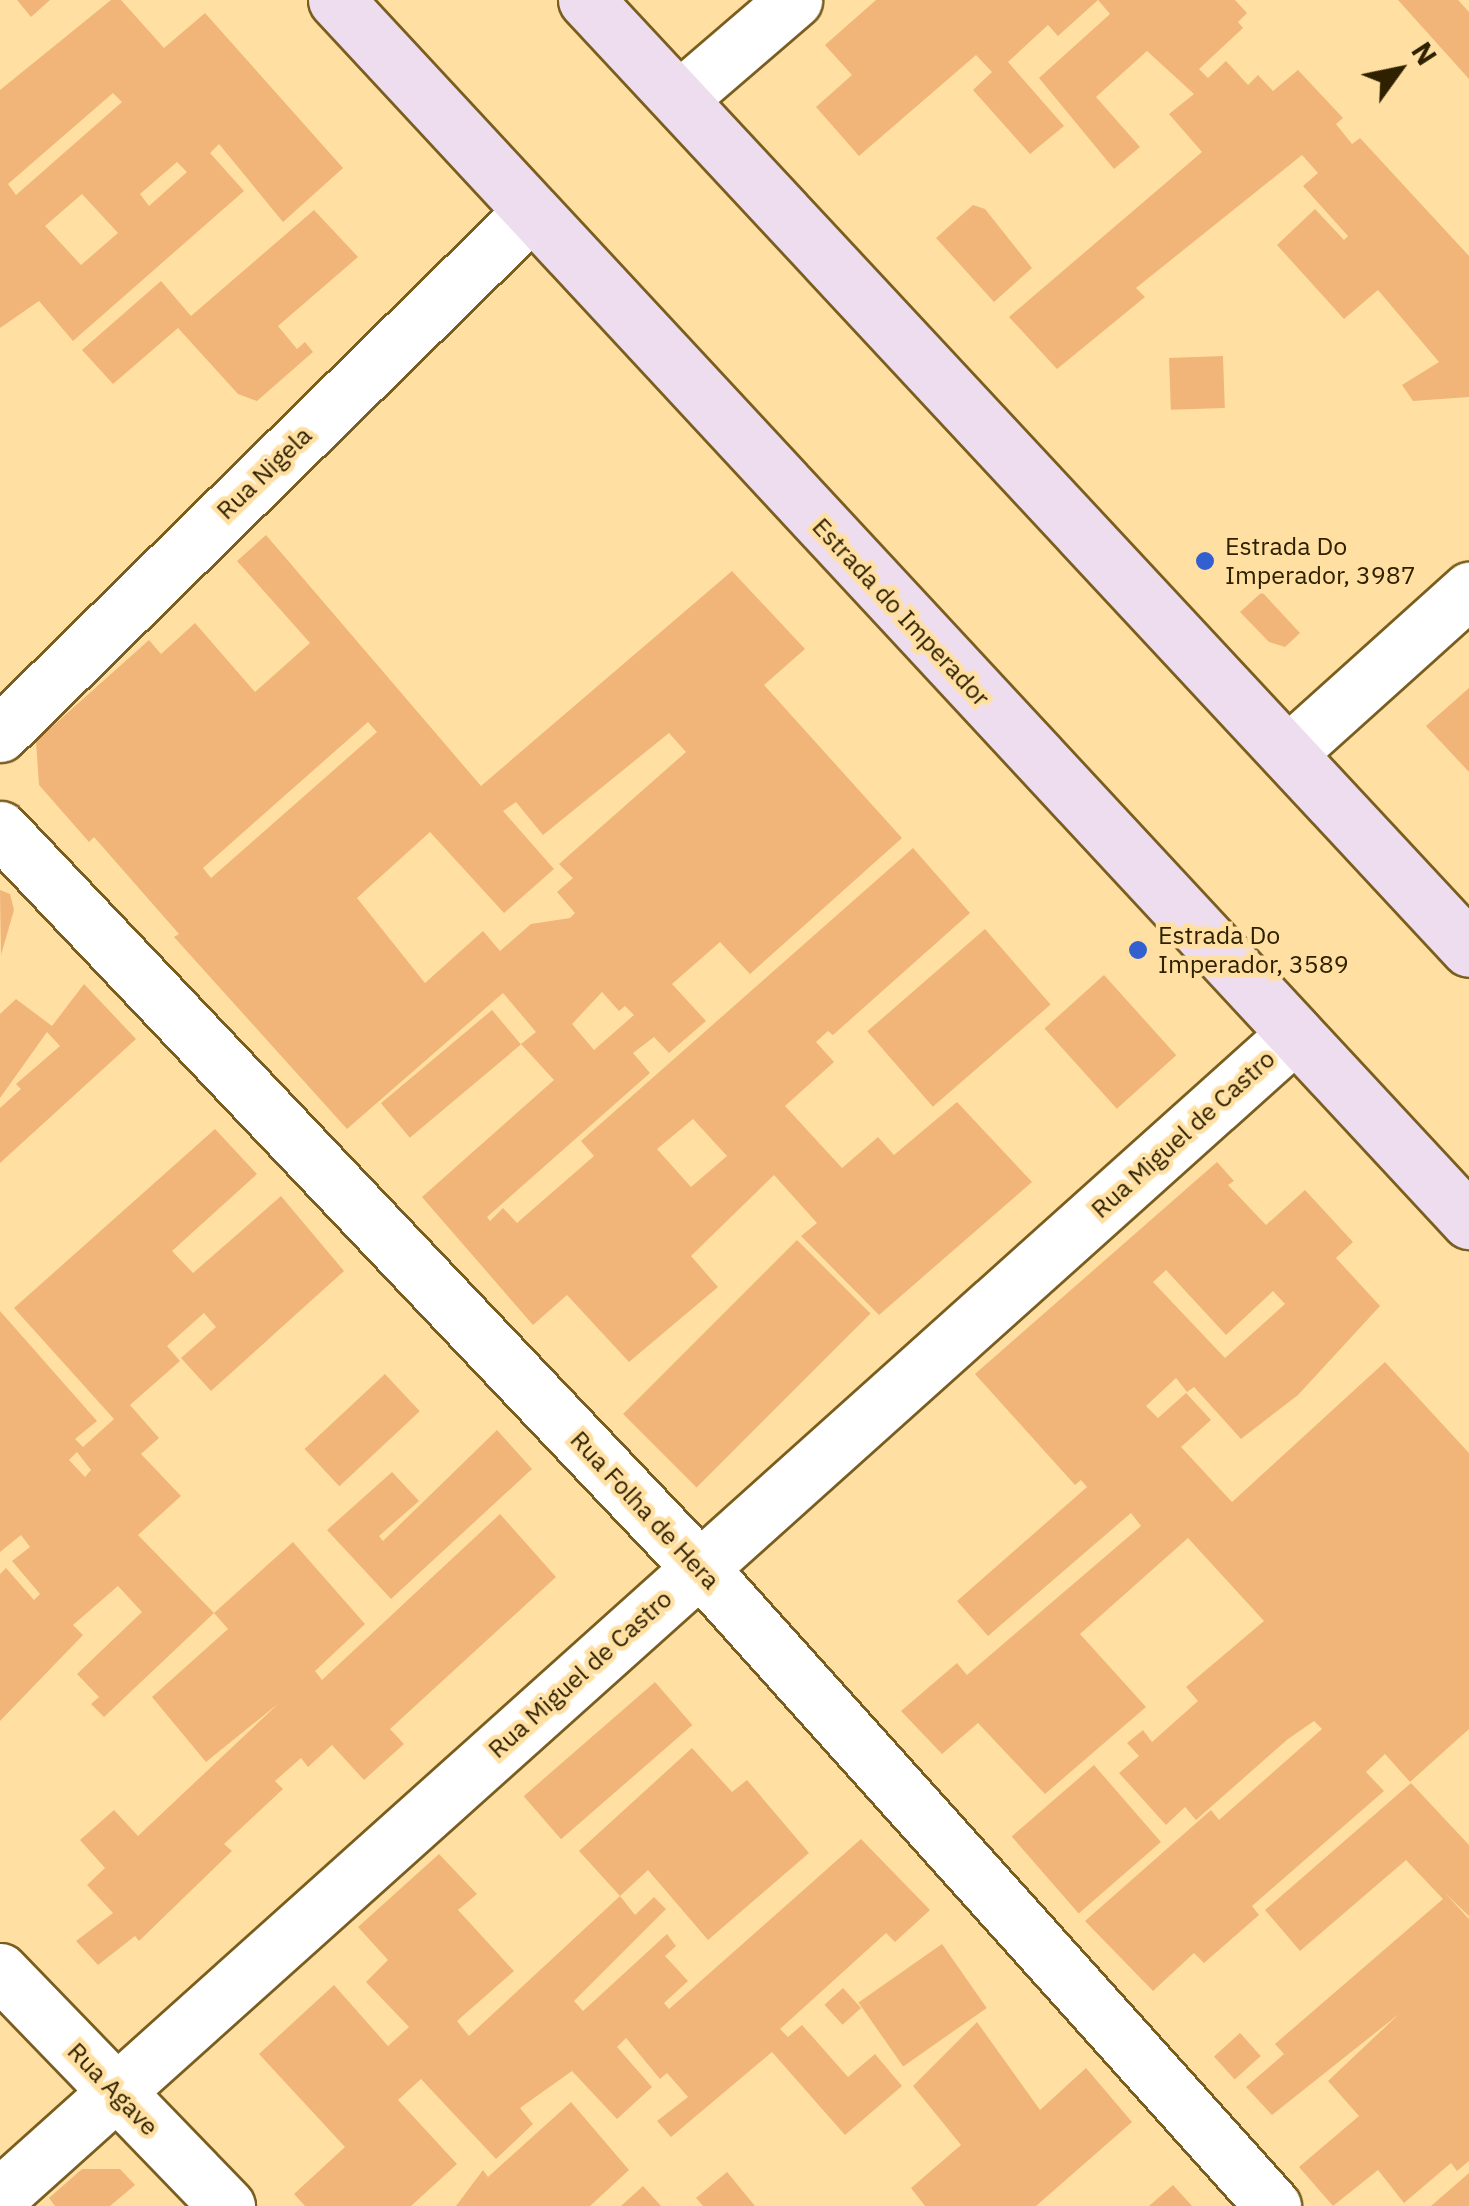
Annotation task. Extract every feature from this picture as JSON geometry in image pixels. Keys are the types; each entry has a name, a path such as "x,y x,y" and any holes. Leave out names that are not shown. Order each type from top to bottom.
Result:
{"main road":[{"name":"Estrada do Imperador","path":"336,0 1469,1221"},
{"path":"586,0 1469,949"}],"street":[{"path":"679,99 794,0"},
{"name":"Rua Nigela","path":"0,734 530,213"},
{"path":"1288,753 1469,590"},
{"name":"Rua Folha de Hera","path":"0,830 698,1567 1274,2206"},
{"name":"Rua Miguel de Castro","path":"0,2196 1295,1034"},
{"name":"Rua Agave","path":"0,1971 227,2206"}],"building":[{"path":"17,0 50,0 31,17"},
{"path":"111,0 121,0 164,48 205,13 343,168 283,222 219,144 210,153 244,191 73,341 39,301 0,328 0,90","holes":["113,93 122,102 16,195 8,184","177,162 187,172 149,206 140,194","82,194 118,233 81,265 45,226"]},
{"path":"876,0 1098,0 1058,36 1048,25 1008,62 1064,126 1030,154 973,90 992,72 976,55 859,156 816,107 852,75 825,45"},
{"path":"1098,0 1235,0 1247,13 1238,22 1243,28 1199,69 1208,78 1226,61 1248,85 1258,75 1273,91 1298,70 1343,118 1336,124 1352,144 1360,138 1469,256 1469,397 1413,401 1402,385 1439,362 1378,290 1344,319 1277,245 1315,209 1344,240 1348,236 1303,186 1318,173 1302,155 1136,288 1145,297 1057,369 1009,317 1202,152 1169,114 1194,94 1147,51 1096,97 1140,147 1114,169 1039,78 1110,14"},
{"path":"1398,0 1458,0 1469,12 1469,79"},
{"path":"973,205 985,209 1032,268 994,302 936,238"},
{"path":"314,210 358,257 278,326 297,349 305,342 313,352 257,401 238,394 178,328 113,384 82,350 161,281 191,316"},
{"path":"1223,356 1225,408 1171,410 1169,358"},
{"path":"266,535 481,786 732,571 805,649 764,685 902,838 750,974 720,942 672,984 706,1021 669,1053 654,1037 633,1053 650,1073 487,1217 490,1221 503,1208 517,1223 594,1156 581,1141 913,848 970,913 833,1035 828,1031 816,1042 834,1062 785,1106 842,1168 878,1137 894,1155 957,1102 1032,1182 879,1315 801,1236 817,1223 774,1175 691,1256 718,1287 629,1362 567,1295 533,1325 422,1197 554,1080 521,1044 536,1032 503,993 347,1129 174,937 179,934 94,837 89,842 39,785 36,741 149,640 161,654 195,623 255,692 310,643 237,561","holes":["368,722 377,732 211,878 203,868","669,733 686,752 559,864 573,878 557,892 575,913 570,918 531,924 500,951 483,931 425,983 357,898 430,832 504,913 554,869 503,811 516,802 543,835","602,992 619,1011 625,1006 634,1015 594,1050 572,1024","693,1119 727,1156 691,1187 657,1149"]},
{"path":"1262,592 1300,633 1285,647 1269,642 1240,612"},
{"path":"1469,688 1469,772 1426,726"},
{"path":"0,890 10,894 14,910 1,955"},
{"path":"985,929 1051,1004 933,1107 867,1031"},
{"path":"1104,975 1176,1055 1117,1109 1045,1029"},
{"path":"84,984 136,1039 0,1163 0,1108 21,1089 16,1084 60,1046 47,1032 0,1098 0,1014 16,999 52,1026"},
{"path":"492,1010 521,1044 410,1138 381,1103"},
{"path":"215,1129 257,1174 172,1251 193,1273 281,1196 344,1271 211,1391 181,1358 216,1327 204,1313 167,1346 180,1361 130,1405 159,1438 141,1454 181,1496 138,1535 214,1613 104,1717 91,1704 99,1697 77,1674 142,1612 118,1586 73,1625 83,1635 0,1721 0,1574 6,1568 34,1600 40,1594 12,1561 30,1547 21,1535 0,1552 0,1311 97,1421 75,1439 83,1447 114,1419 14,1308","holes":["77,1452 91,1470 85,1477 69,1460"]},
{"path":"1217,1162 1234,1181 1228,1185 1266,1225 1305,1190 1353,1242 1336,1258 1380,1306 1298,1395 1241,1439 1194,1387 1187,1392 1176,1378 1146,1406 1158,1418 1186,1393 1211,1420 1181,1447 1232,1502 1385,1362 1469,1453 1469,1729 1410,1782 1385,1754 1366,1772 1384,1791 1252,1906 1259,1915 1204,1963 1194,1953 1153,1991 1085,1921 1211,1810 1219,1820 1322,1729 1314,1721 1288,1739 1196,1820 1185,1807 1166,1825 1119,1773 1139,1756 1127,1743 1143,1730 1152,1742 1198,1701 1186,1687 1264,1621 1188,1538 1080,1634 1146,1707 1045,1794 978,1723 942,1754 901,1711 957,1663 967,1675 1141,1526 1131,1513 988,1636 957,1601 1087,1487 1081,1480 1075,1485 975,1374","holes":["1166,1270 1226,1335 1273,1291 1285,1304 1225,1358 1153,1282"]},
{"path":"797,1240 871,1314 697,1487 623,1414"},
{"path":"385,1374 420,1411 339,1486 305,1449"},
{"path":"497,1430 532,1469 391,1599 327,1530 392,1472 419,1501 379,1536 383,1541"},
{"path":"500,1514 556,1577 390,1729 404,1744 364,1780 332,1745 308,1767 301,1758 275,1781 283,1789 224,1844 232,1851 139,1941 135,1936 98,1965 76,1941 113,1913 87,1885 105,1868 80,1840 114,1810 138,1836 279,1703 206,1762 152,1697 228,1629 214,1613 293,1542 365,1624 315,1671 322,1680"},
{"path":"655,1682 692,1725 561,1839 524,1796"},
{"path":"692,1748 732,1792 747,1780 809,1853 708,1940 648,1870 620,1896 579,1851"},
{"path":"1094,1765 1161,1842 1079,1913 1012,1837"},
{"path":"1411,1783 1469,1845 1469,1916 1444,1892 1469,1919 1469,2161 1457,2171 1451,2163 1404,2203 1378,2170 1333,2206 1299,2167 1359,2116 1328,2081 1399,2014 1272,2115 1246,2087 1284,2054 1275,2044 1443,1899 1406,1860 1300,1951 1265,1910"},
{"path":"861,1839 930,1910 895,1942 886,1933 780,2029 788,2037 802,2025 848,2077 875,2054 902,2086 845,2135 772,2052 671,2137 657,2121 688,2097 667,2073 660,2079 626,2038 617,2047 652,2087 617,2119 572,2071 520,2108 533,2124 496,2159 421,2079 398,2100 457,2164 411,2206 305,2206 294,2194 345,2147 259,2054 334,1985 388,2046 409,2027 366,1982 388,1960 358,1927 439,1854 477,1894 458,1910 514,1971 457,2021 469,2036 620,1896 635,1915 654,1897 666,1909 574,2001 583,2011 667,1934 676,1946 665,1956 688,1981 664,2003 669,2009"},
{"path":"942,1944 987,2008 903,2066 858,2003"},
{"path":"843,1988 861,2008 842,2025 824,2005"},
{"path":"977,2022 1040,2110 1086,2068 1132,2122 1036,2206 925,2206 911,2188 961,2145 913,2086"},
{"path":"1240,2033 1261,2056 1235,2079 1214,2056"},
{"path":"571,2102 629,2170 590,2206 456,2206 483,2170 488,2177"},
{"path":"82,2169 120,2169 135,2185 110,2206 55,2206 49,2198"},
{"path":"727,2172 755,2206 703,2206 696,2198"},
{"path":"1469,2173 1469,2206 1431,2206"},
{"path":"1173,2185 1192,2206 1149,2206"},
{"path":"643,2186 661,2206 621,2206"}],"place":[{"name":"Estrada Do Imperador, 3987","path":"1205,561"},
{"name":"Estrada Do Imperador, 3589","path":"1138,950"}]}
